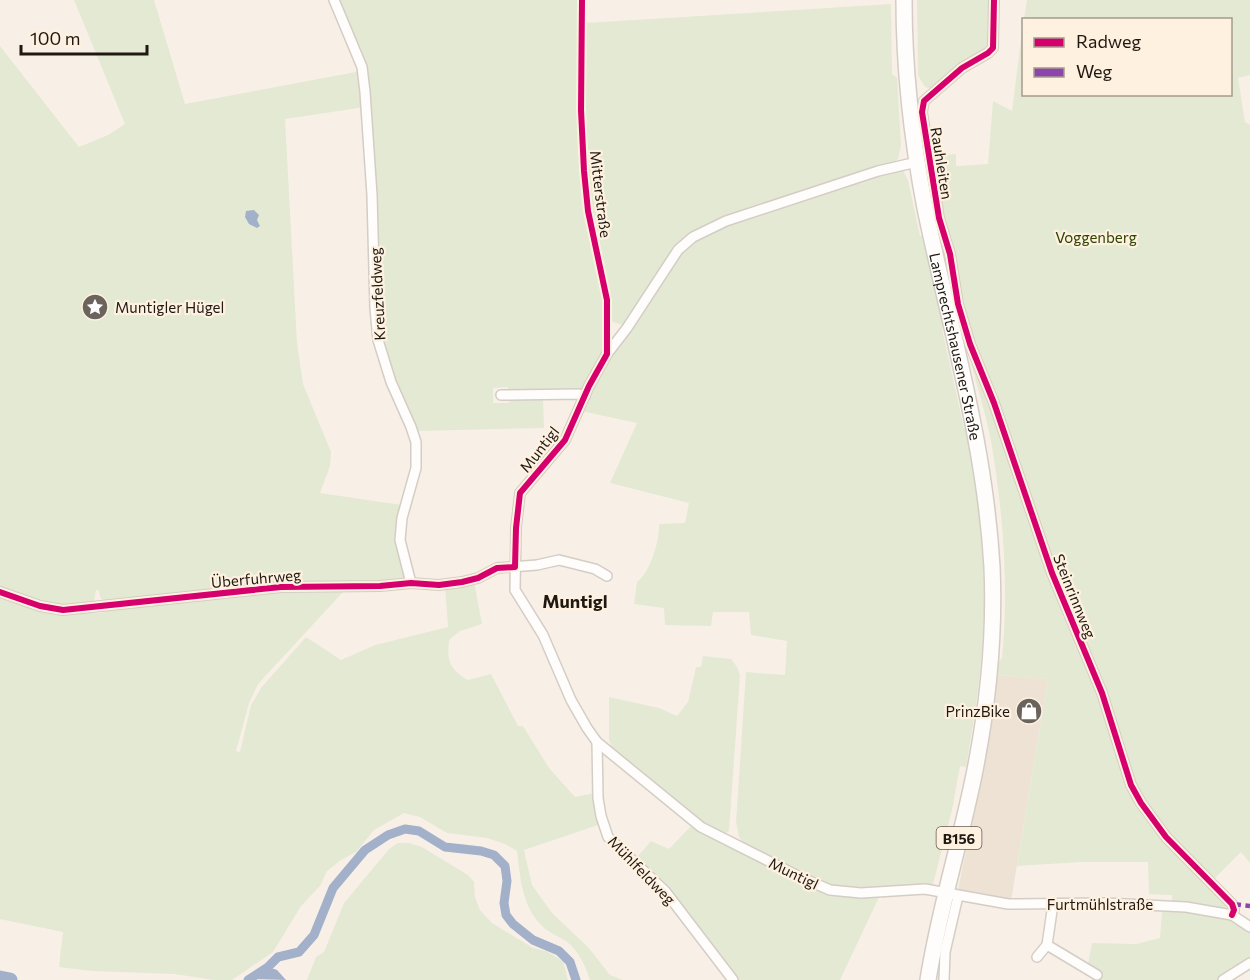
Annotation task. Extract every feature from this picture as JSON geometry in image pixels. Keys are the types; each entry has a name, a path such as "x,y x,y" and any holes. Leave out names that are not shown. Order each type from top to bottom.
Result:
{"main road":[{"name":"Lamprechtshausener Straße","path":"904,0 909,100 917,162 984,476 992,568 992,611 986,695 975,772 952,895"},
{"name":"B156","path":"928,980 952,895"}],"street":[{"name":"Kreuzfeldweg","path":"334,0 362,67 372,195 378,340 391,382 416,442 416,468 402,518 400,540 411,583"},
{"name":"Rauhleiten","path":"950,254 937,207 922,112 924,101 962,68 993,48 994,0"},
{"name":"Muntigl","path":"917,162 878,171 726,220 693,237 678,250 627,328 607,354 565,440 520,493 516,528 515,590 543,635 571,700 586,728 597,742 700,827 830,890 861,892 925,889 952,895"},
{"name":"Steinrinnweg","path":"950,254 958,304 970,344 994,403 1049,564 1102,693 1131,785 1166,837 1232,904 1234,910 1232,915"},
{"path":"501,395 579,394 585,396"},
{"name":"Überfuhrweg","path":"0,591 40,606 63,610 281,586 411,583 438,585 478,578 497,568 537,565 559,560 595,569 607,576"},
{"name":"Mühlfeldweg","path":"597,742 598,798 608,837 665,891 733,980"},
{"path":"944,980 952,895"},
{"name":"Furtmühlstraße","path":"952,895 1008,904 1151,904 1196,908 1232,915 1250,927"},
{"path":"1037,957 1047,945 1053,904"},
{"path":"1047,945 1097,975"},
{"path":"1223,980 1250,963"}],"shaded area":[{"path":"996,675 1048,679 1011,901 973,895 958,889 984,765"}],"green space":[{"path":"74,0 154,0 185,104 361,71 365,107 285,119 297,343 303,384 331,452 330,466 320,493 402,505 406,580 105,603 100,597 99,590 96,590 94,602 73,608 47,604 0,588 0,46 79,147 108,135 125,124"},
{"path":"338,0 581,0 580,110 583,171 587,211 606,300 606,347 587,386 579,390 510,391 507,387 493,388 493,403 508,403 513,398 543,398 544,428 416,431 394,382 381,339 368,92"},
{"path":"917,0 991,0 988,49 962,62 932,89 925,87 918,75"},
{"name":"Voggenberg","path":"1027,0 1250,0 1250,75 1238,78 1245,122 1250,125 1250,863 1241,852 1208,885 1227,904 1221,916 1235,922 1250,933 1250,959 1217,980 1099,980 1102,973 1088,964 1092,943 1136,944 1160,938 1162,912 1172,911 1172,895 1149,894 1148,862 1081,862 1017,866 1048,679 996,675 996,666 1002,658 1005,604 1004,549 999,494 991,441 968,348 931,156 956,154 956,166 988,164 993,101 1012,111 1022,32 1022,96 1232,96 1232,18 1024,18"},
{"path":"891,4 892,74 897,78 901,145 898,159 889,166 693,235 626,326 610,321 608,293 592,222 587,185 584,116 585,23"},
{"path":"902,168 908,180 920,236 923,236 945,328 942,329 964,428 967,428 982,543 984,589 982,651 966,767 960,766 952,810 933,884 858,889 840,887 812,879 745,846 739,837 736,822 746,672 785,675 787,641 751,635 749,612 713,612 711,626 665,625 664,608 634,604 637,582 642,578 653,556 659,524 685,523 689,503 610,483 637,423 581,411 604,363 668,269 690,242 712,228"},
{"path":"474,581 482,624 460,631 449,640 448,654 453,668 468,680 491,674 518,726 523,726 549,768 575,797 595,793 601,824 524,850 532,885 552,913 588,947 610,975 623,980 590,980 575,949 544,928 535,918 523,891 517,851 487,838 447,833 420,817 404,813 374,830 356,852 327,871 320,886 301,906 273,952 232,980 59,967 63,932 0,919 0,594 102,613 107,609 268,590 336,587 343,592 258,684 249,703 236,751 240,752 251,705 261,688 306,637 341,660 375,645 448,627 445,586"},
{"path":"703,656 731,659 740,675 729,831 724,834 701,823 613,750 609,740 609,697 659,708 677,716 688,702 696,667 701,667"},
{"path":"693,826 809,884 880,895 840,980 737,980 638,856 651,841 669,849"},
{"path":"398,843 409,843 422,847 468,875 474,882 475,897 480,910 492,923 533,948 546,951 563,961 568,980 307,980 316,957 324,952 344,903 389,849"}],"water":[{"path":"254,210 259,215 257,220 260,226 257,228 249,224 245,217 246,211"},
{"path":"268,967 277,970 286,980 250,979"}],"waterway":[{"path":"248,980 268,967 278,957 299,952 314,935 333,888 365,850 388,835 405,829 419,831 445,847 481,851 494,855 505,866 506,915 513,924 533,940 559,951 570,962 576,980"},
{"path":"0,978 10,980"}],"marked path":[{"path":"1232,904 1250,906"}],"cycle path":[{"name":"Mitterstraße","path":"0,592 40,606 63,610 281,587 380,586 411,583 439,585 478,578 497,568 515,567 520,493 565,440 589,386 607,354 607,300 588,211 584,171 581,110 582,0"},
{"path":"994,0 993,48 962,68 924,101 922,112 939,218 950,254 958,304 970,344 994,403 1052,573 1102,693 1131,785 1166,837 1232,904 1234,910 1232,915"}],"place":[{"name":"Muntigler Hügel","path":"95,307"},
{"name":"PrinzBike","path":"1029,711"}],"district":[{"name":"Muntigl","path":"575,601"}]}
